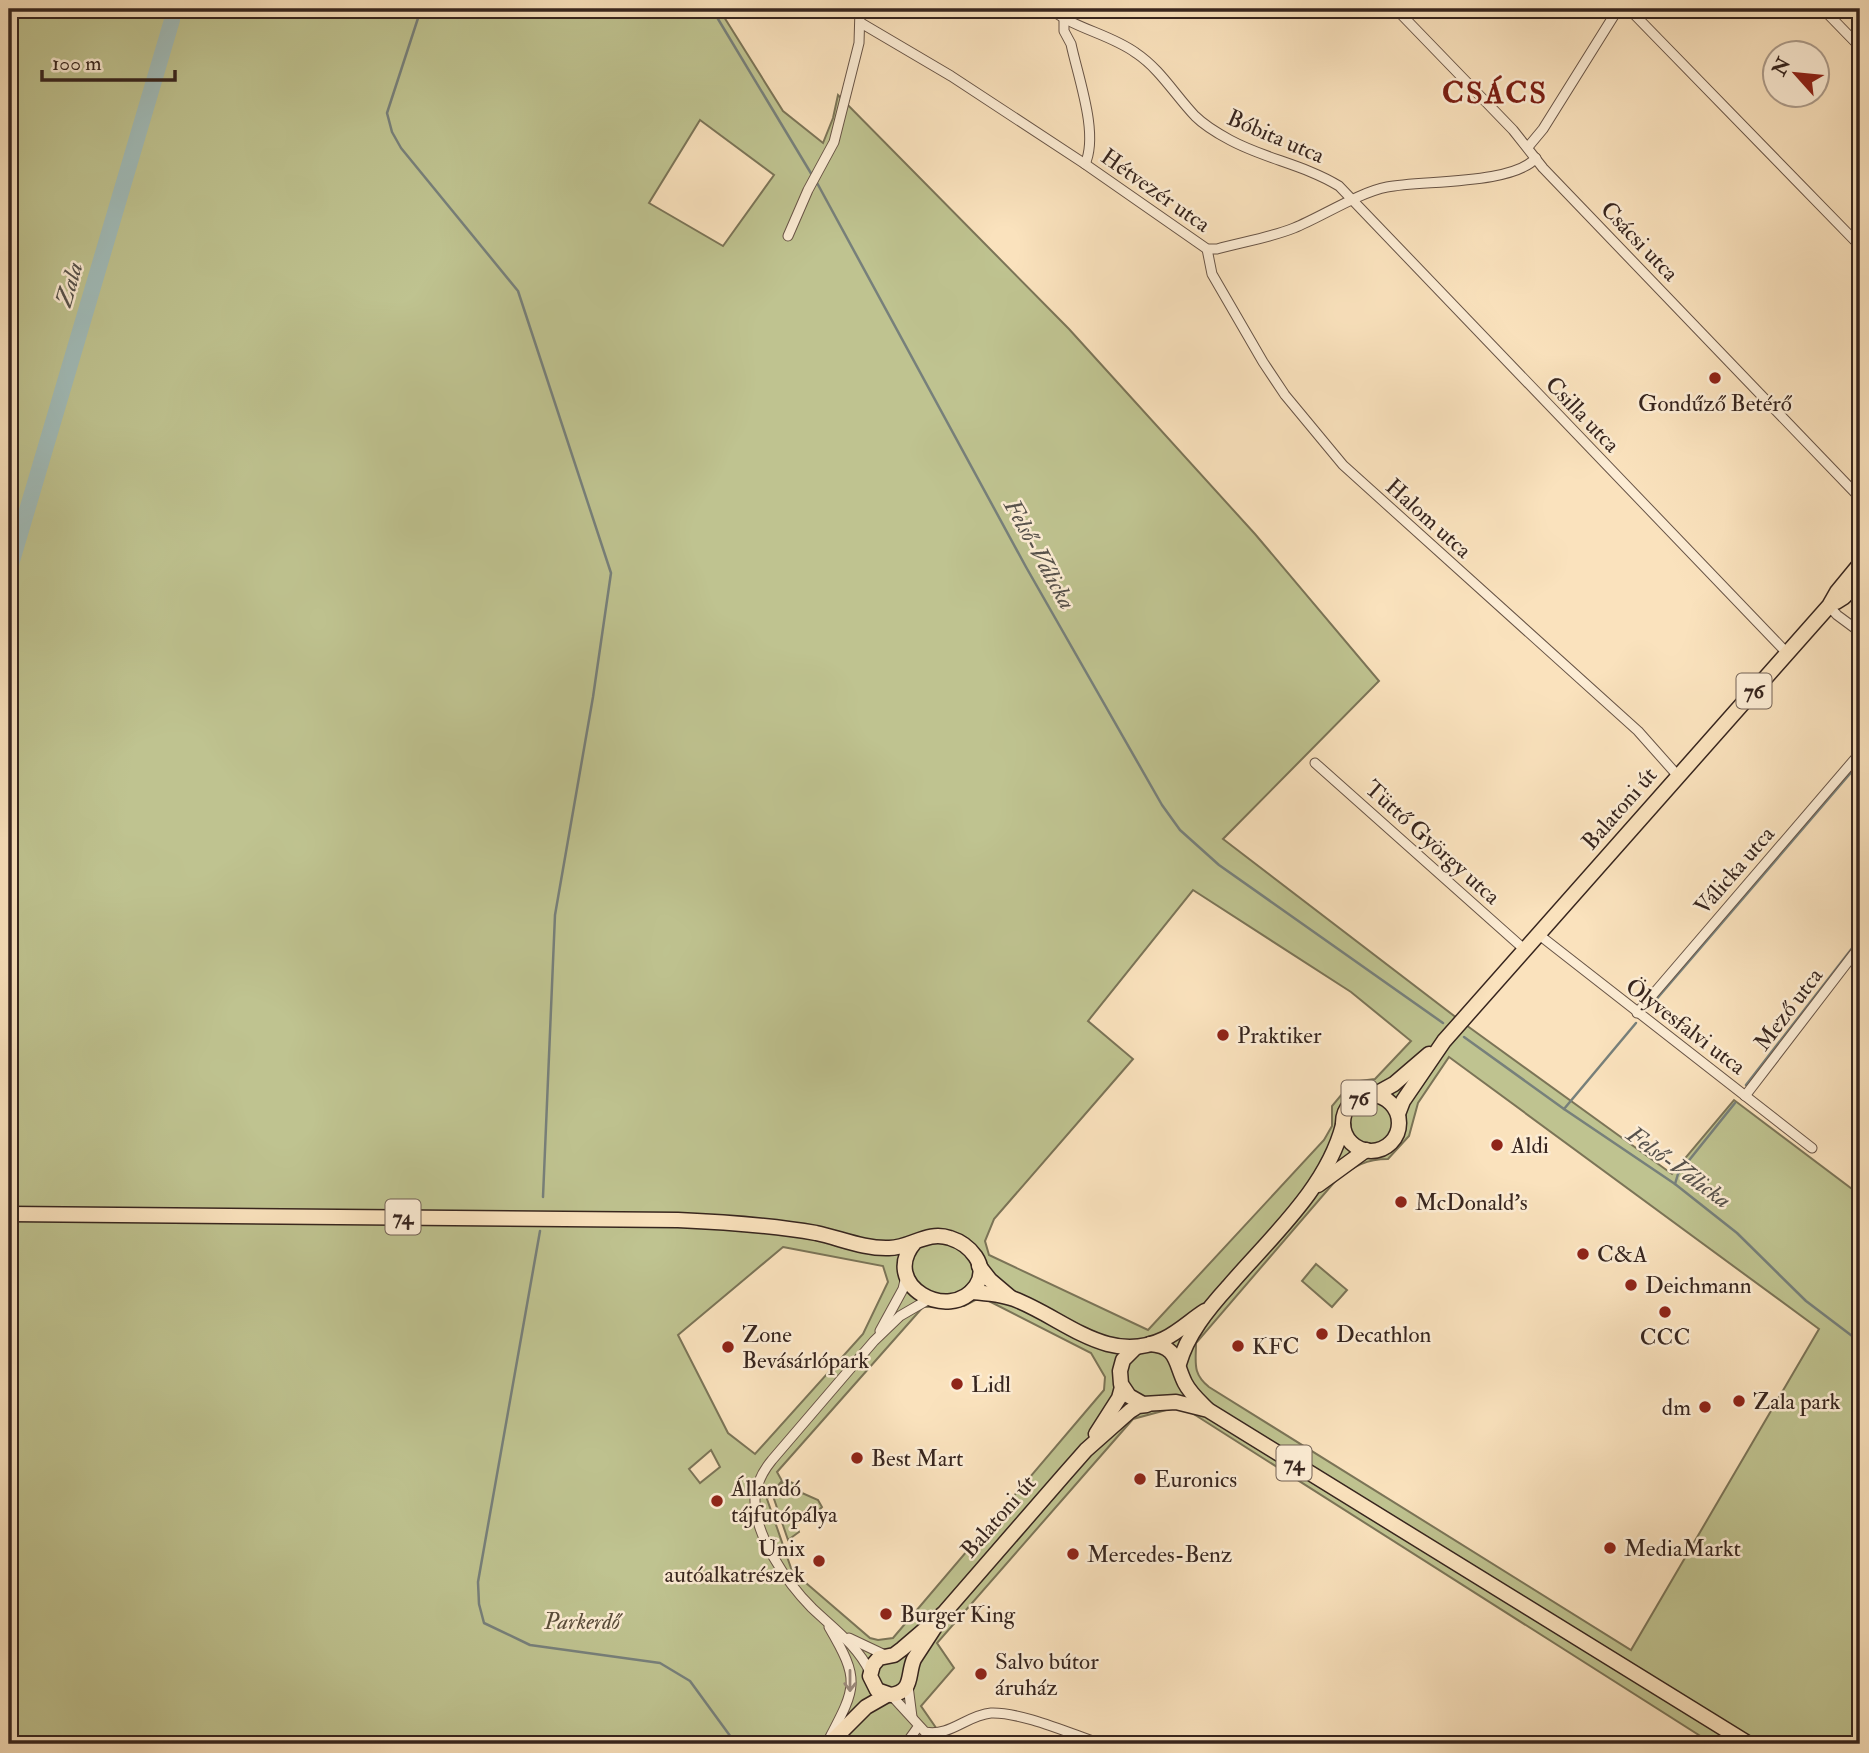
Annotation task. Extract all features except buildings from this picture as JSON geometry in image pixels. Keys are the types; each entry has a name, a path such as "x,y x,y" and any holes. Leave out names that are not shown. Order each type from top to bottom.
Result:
{"main road":[{"name":"Balatoni út","path":"1398,1114 1403,1101 1444,1041 1829,606 1860,564"},
{"name":"Balatoni út","path":"1829,606 1844,597 1860,580"},
{"name":"Balatoni út","path":"1374,1095 1394,1084 1444,1041"},
{"name":"76","path":"1180,1368 1183,1351 1212,1306 1314,1188 1335,1151 1346,1111 1353,1102 1362,1096 1374,1095 1389,1101 1398,1114 1399,1128 1394,1140 1384,1148 1366,1150 1356,1147 1349,1140 1343,1125"},
{"name":"76","path":"1314,1188 1366,1150"},
{"name":"74","path":"9,1214 678,1220 757,1225 816,1234 866,1246 899,1247 930,1235 953,1238 969,1247 990,1280 1011,1298 1091,1339 1122,1348 1166,1348 1174,1355 1186,1385 1208,1410 1749,1744"},
{"path":"905,1273 906,1257 915,1242"},
{"name":"74","path":"866,1246 905,1273 919,1293 931,1298 955,1301 971,1292 1011,1298"},
{"path":"971,1292 979,1280 979,1266"},
{"name":"76","path":"1142,1346 1171,1335 1212,1306"},
{"name":"74","path":"1091,1339 1120,1371"},
{"path":"1122,1388 1120,1371 1123,1360 1142,1346"},
{"path":"1156,1404 1175,1392 1180,1382 1180,1368"},
{"name":"Balatoni út","path":"1086,1450 1119,1398 1122,1388"},
{"name":"74","path":"1122,1388 1133,1400 1156,1404 1176,1402 1208,1410"},
{"name":"Balatoni út","path":"828,1744 866,1707 889,1695 900,1693 908,1686 911,1681 910,1667 944,1613 1086,1450 1130,1411 1138,1406 1156,1404"},
{"name":"Balatoni út","path":"848,1724 862,1701 875,1662 889,1655 944,1613"},
{"path":"889,1655 904,1660 910,1667"},
{"path":"871,1676 877,1690 889,1695"}],"street":[{"path":"788,236 837,133 855,63 861,23 860,9"},
{"name":"Bóbita utca","path":"1051,9 1064,20 1083,26 1136,52 1157,71 1194,114 1220,135 1326,178 1339,186 1352,201"},
{"name":"Csácsi utca","path":"1396,9 1860,498"},
{"path":"1528,147 1544,129 1618,9"},
{"path":"1629,9 1860,246"},
{"path":"1823,9 1860,47"},
{"path":"1064,20 1091,134 1089,155 1085,164"},
{"name":"Hétvezér utca","path":"861,23 951,76 1085,164 1207,249 1217,249 1278,233 1384,187 1516,171 1531,164 1536,158"},
{"name":"Csilla utca","path":"1352,201 1787,653"},
{"name":"Halom utca","path":"1207,249 1212,274 1263,362 1285,395 1343,465 1638,731 1678,776"},
{"path":"1829,606 1860,632"},
{"name":"Válicka utca","path":"1637,1013 1860,753"},
{"name":"Tüttő György utca","path":"1315,763 1525,950"},
{"name":"Ölyvesfalvi utca","path":"1538,934 1812,1148"},
{"name":"Mező utca","path":"1745,1096 1860,946"},
{"path":"874,1341 899,1298 905,1273"},
{"path":"871,1676 865,1662 843,1635 789,1582 759,1526 755,1499 761,1476 772,1460 874,1341 901,1316 931,1298"},
{"path":"824,1619 848,1661 851,1680 846,1707 828,1744"},
{"path":"843,1635 889,1655"},
{"path":"908,1686 912,1717"},
{"path":"889,1695 925,1732 943,1732 974,1717 998,1713 1018,1716 1101,1744"},
{"path":"903,1744 918,1727"}],"green space":[{"name":"Parkerdő","path":"9,9 719,9 783,111 823,143 838,95 1069,329 1255,534 1379,681 1223,839 1466,1025 1672,1174 1734,1100 1860,1195 1860,1744 1713,1744 1181,1406 1133,1419 937,1643 954,1668 921,1706 941,1735 921,1744 9,1744","holes":["700,120 774,175 723,246 649,203","1193,890 1351,992 1411,1041 1375,1079 1352,1082 1332,1106 1332,1126 1324,1140 1148,1330 989,1255 985,1241 994,1219 1133,1059 1088,1021","1449,1057 1819,1329 1631,1650 1209,1387 1197,1372 1196,1343 1337,1179 1361,1164 1388,1159 1409,1136 1418,1103","783,1247 883,1266 888,1282 863,1334 755,1454 728,1433 678,1335","981,1297 1091,1353 1105,1377 1104,1390 893,1638 878,1640 870,1638 792,1571 767,1499 782,1481 777,1472 923,1307 964,1306","711,1450 720,1467 700,1483 689,1469"]},
{"path":"1316,1264 1347,1290 1332,1307 1302,1281"},
{"path":"784,1480 799,1485 802,1493 818,1500 822,1507 814,1515 796,1511 793,1517 799,1532 788,1540 773,1496"}],"waterway":[{"name":"Zala","path":"9,571 172,20 172,9"},
{"path":"421,9 387,113 392,132 401,148 518,291 611,573 593,697 555,915 543,1197"},
{"name":"Felső-Válicka","path":"712,9 812,175"},
{"name":"Felső-Válicka","path":"816,181 1026,567 1162,805 1180,830 1219,865 1443,1023"},
{"path":"1648,1009 1860,762"},
{"path":"1746,1085 1860,938"},
{"path":"1564,1109 1636,1023"},
{"name":"Felső-Válicka","path":"1464,1037 1675,1184 1737,1233 1806,1301 1860,1342"},
{"path":"1675,1184 1678,1174 1735,1103"},
{"path":"540,1231 478,1582 479,1604 484,1623 530,1645 660,1663 690,1681 736,1744"}],"place":[{"name":"Gondűző Betérő","path":"1715,378"},
{"name":"Praktiker","path":"1223,1035"},
{"name":"Aldi","path":"1497,1145"},
{"name":"McDonald's","path":"1401,1202"},
{"name":"C&A","path":"1583,1254"},
{"name":"Deichmann","path":"1631,1285"},
{"name":"CCC","path":"1665,1312"},
{"name":"Decathlon","path":"1322,1334"},
{"name":"KFC","path":"1238,1346"},
{"name":"Zone Bevásárlópark","path":"728,1347"},
{"name":"Lidl","path":"957,1384"},
{"name":"Zala park","path":"1739,1401"},
{"name":"dm","path":"1705,1407"},
{"name":"Best Mart","path":"857,1458"},
{"name":"Euronics","path":"1140,1479"},
{"name":"Állandó tájfutópálya","path":"717,1501"},
{"name":"MediaMarkt","path":"1610,1548"},
{"name":"Mercedes-Benz","path":"1073,1554"},
{"name":"Unix autóalkatrészek","path":"819,1561"},
{"name":"Burger King","path":"886,1614"},
{"name":"Salvo bútor áruház","path":"981,1674"}],"district":[{"name":"CSÁCS","path":"1495,93"}]}
